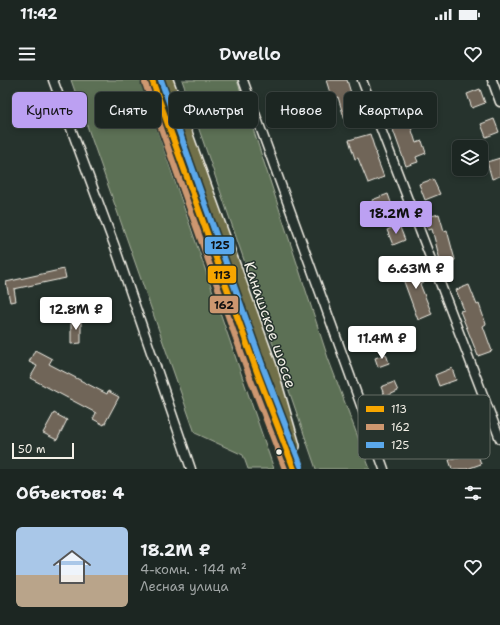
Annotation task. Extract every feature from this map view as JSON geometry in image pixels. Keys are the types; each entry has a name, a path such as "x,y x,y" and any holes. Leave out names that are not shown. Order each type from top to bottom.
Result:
{"main road":[{"name":"Канашское шоссе","path":"152,80 184,164 256,372 294,469"},
{"name":"Канашское шоссе","path":"166,80 270,367 300,469"}],"street":[{"path":"53,80 115,247 186,450 191,469"},
{"path":"243,80 358,397"},
{"path":"362,80 483,395"},
{"path":"492,80 500,102"},
{"path":"490,413 500,439"},
{"path":"380,459 384,469"}],"green space":[{"path":"71,80 140,80 144,92 95,92 95,128 157,128 274,469 248,469 243,455 195,433 87,126 87,92 75,92"},
{"path":"182,80 237,80 241,92 186,92"},
{"path":"199,128 253,128 328,358 358,437 358,459 366,459 370,469 316,469"}],"building":[{"path":"326,80 347,80 351,92 344,92 344,117 338,97 336,98 336,92 330,92"},
{"path":"480,89 485,103 472,108 467,94"},
{"path":"494,119 499,132 486,137 481,124"},
{"path":"392,128 411,128 416,143 422,141 426,153 416,157 418,162 406,166"},
{"path":"370,134 384,177 368,183 358,158 355,159 349,140"},
{"path":"500,158 500,176 492,179 488,162"},
{"path":"433,179 440,194 425,200 419,184"},
{"path":"388,194 394,211 378,217 372,200"},
{"path":"439,214 444,231 447,230 455,260 441,264 432,229 428,230 424,218"},
{"path":"399,225 405,240 393,245 387,230"},
{"path":"415,261 424,283 420,284 432,314 418,320 399,268"},
{"path":"64,269 66,278 14,289 16,301 10,302 6,282"},
{"path":"469,285 477,305 479,304 486,324 483,326 492,351 478,356 460,311 464,310 456,290"},
{"path":"71,318 81,319 81,343 71,344"},
{"path":"35,350 52,359 49,364 107,394 108,391 119,397 104,425 93,419 96,413 30,378 37,366 29,362"},
{"path":"386,354 389,363 378,367 375,358"},
{"path":"452,368 456,380 439,386 435,375"},
{"path":"394,382 398,391 389,395 384,395 381,387"},
{"path":"54,413 67,420 57,440 43,433"},
{"path":"479,459 481,464 467,469 452,469 449,460"}],"transit line":[{"name":"113","path":"152,80 257,372 294,469"},
{"name":"125","path":"161,80 264,370 301,466"},
{"name":"162","path":"145,83 249,375 285,469"}]}
